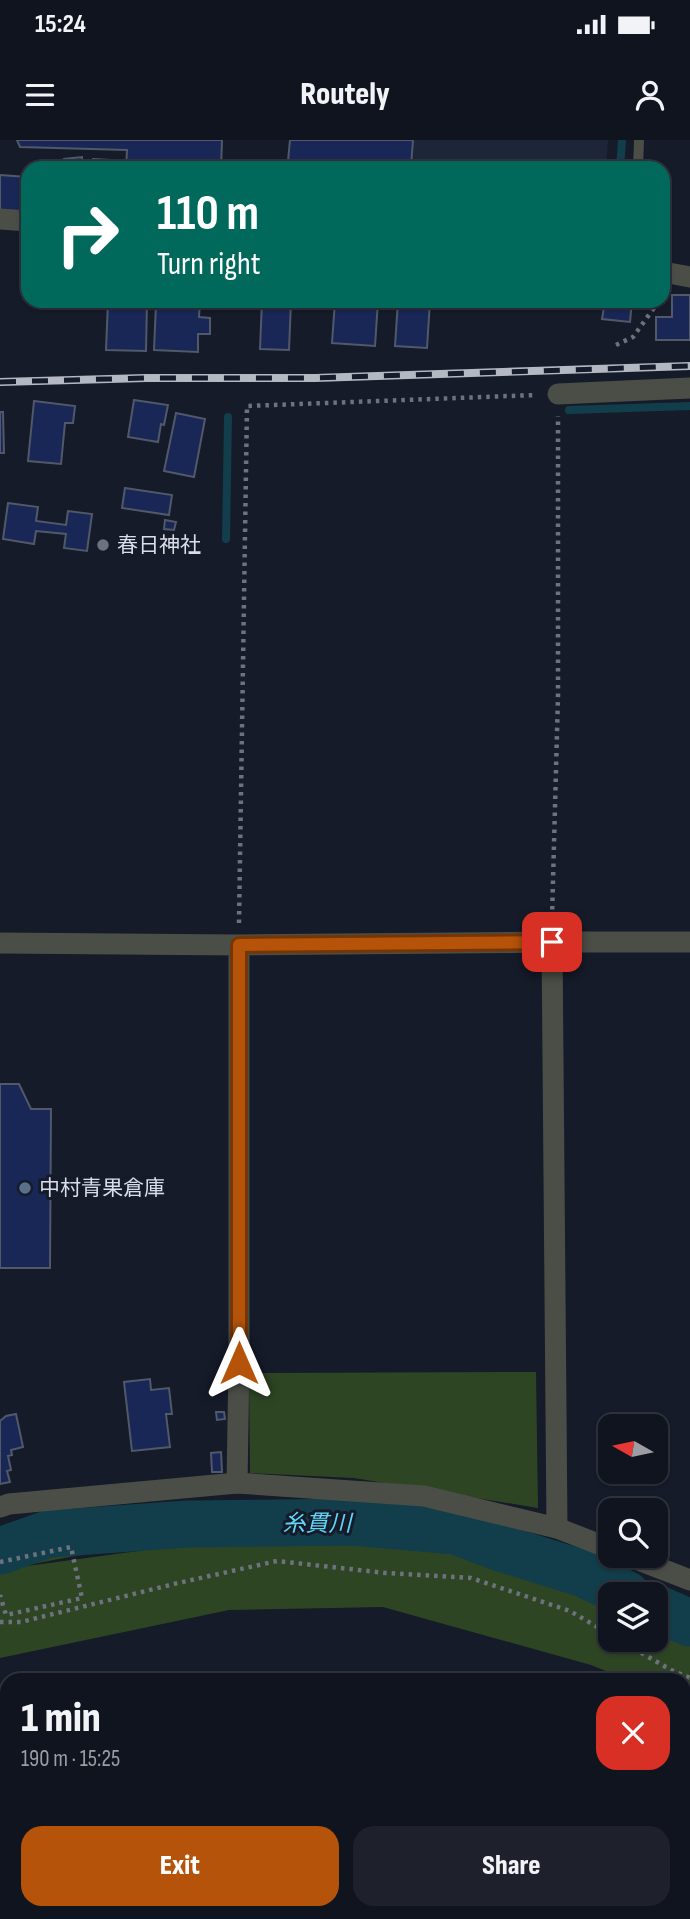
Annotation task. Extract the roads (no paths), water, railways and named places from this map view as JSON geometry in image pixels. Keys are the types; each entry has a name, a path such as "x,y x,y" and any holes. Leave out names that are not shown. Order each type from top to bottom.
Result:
{"street":[{"path":"0,219 21,220"},
{"path":"670,273 690,277"},
{"path":"558,394 690,388"},
{"path":"552,942 557,1528"},
{"path":"0,943 690,943"},
{"path":"237,1483 239,945"},
{"path":"0,1507 237,1483 424,1496 557,1528 598,1544"},
{"path":"659,1568 690,1580"}],"lane":[{"path":"638,161 639,140"}],"waterway":[{"path":"620,161 622,140"},
{"path":"569,410 690,406"},
{"path":"226,539 228,417"},
{"name":"糸貫川","path":"0,1551 48,1534 187,1524 354,1522 455,1531 601,1582"},
{"name":"糸貫川","path":"668,1613 690,1623"}],"railway":[{"path":"0,382 146,378 315,378 690,366"}],"place":[{"name":"春日神社","path":"103,545"},
{"name":"中村青果倉庫","path":"25,1188"}]}
